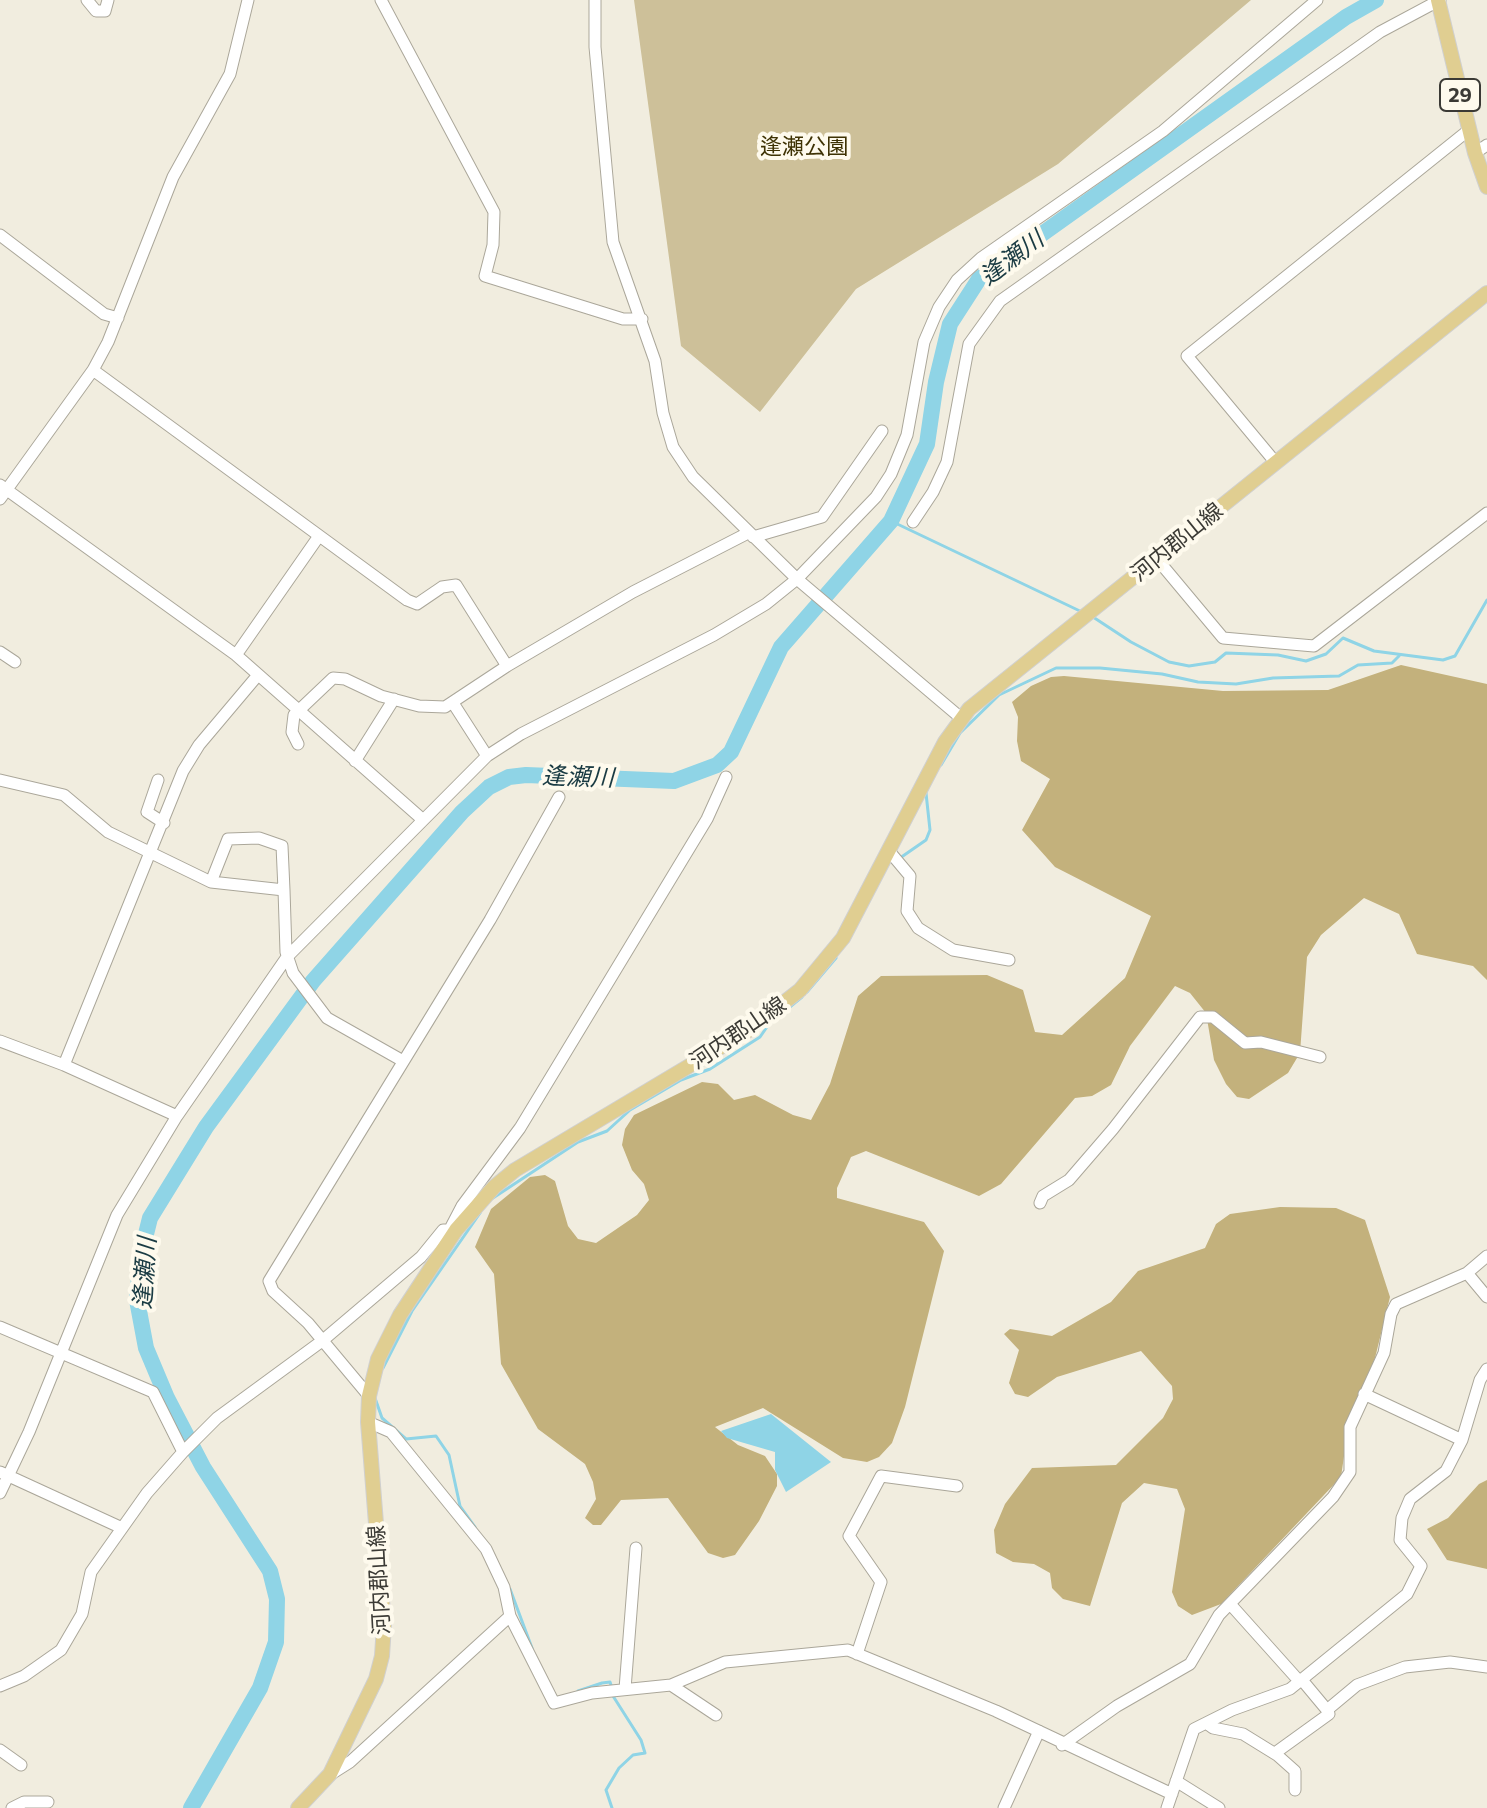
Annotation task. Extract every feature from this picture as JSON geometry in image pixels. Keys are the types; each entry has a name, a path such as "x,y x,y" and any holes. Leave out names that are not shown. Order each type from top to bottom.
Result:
{"main road":[{"name":"29","path":"1439,0 1470,129 1481,149 1487,187"},
{"name":"河内郡山線","path":"298,1808 330,1774 371,1690 382,1656 384,1625 368,1422 369,1396 378,1359 400,1315 453,1230 515,1170 746,1032 811,979 843,938 961,718 1487,293"}],"street":[{"path":"87,0 96,11 105,11 108,0"},
{"path":"248,0 230,74 173,177 118,318 93,370 2,492 236,655 422,819"},
{"path":"381,0 494,212 493,245 485,276 623,319 642,319"},
{"path":"595,0 595,47 613,242 655,361 663,413 673,447 693,477 750,535 961,718"},
{"path":"0,1493 5,1474 61,1352 117,1215 177,1116 287,957 487,756 521,734 714,635 800,581 876,497 891,474 907,435 924,342 939,307 957,280 981,258 1174,122 1317,0"},
{"path":"913,522 933,492 947,462 969,344 1000,301 1380,32 1439,0"},
{"path":"1276,463 1187,356 1470,129"},
{"path":"0,235 104,314 118,318"},
{"path":"93,370 413,603 442,587 456,585 507,666"},
{"path":"298,744 292,732 297,710 338,677 394,699 432,708 453,703 507,666 633,592 750,535 822,517 882,431"},
{"path":"1157,559 1223,638 1314,646 1487,513"},
{"path":"236,655 319,536"},
{"path":"0,652 15,662"},
{"path":"64,1065 191,757 258,675"},
{"path":"355,761 394,699"},
{"path":"453,703 487,756"},
{"path":"0,1686 24,1676 61,1650 82,1614 91,1572 183,1452 209,1426 322,1341 421,1257 443,1230 453,1230 462,1206 520,1128 707,819 726,777"},
{"path":"0,780 64,795 108,832 211,882 284,890"},
{"path":"158,780 147,812 164,823"},
{"path":"369,1396 322,1341 273,1291 269,1281 530,852 559,797"},
{"path":"211,882 228,839 259,838 282,846 287,957 293,973 327,1018 403,1061"},
{"path":"889,851 910,876 907,911 918,928 953,950 1009,960"},
{"path":"1040,1203 1043,1196 1069,1180 1113,1129 1200,1017 1213,1017 1245,1043 1261,1042 1320,1057"},
{"path":"0,1041 64,1065 177,1116"},
{"path":"1062,1745 1157,1681 1185,1669 1196,1657 1214,1621 1342,1486 1353,1464 1350,1427 1384,1353 1391,1314 1396,1304 1467,1273 1487,1256"},
{"path":"1467,1273 1487,1297"},
{"path":"0,1327 156,1393 183,1452"},
{"path":"1167,1808 1190,1735 1206,1723 1283,1693 1301,1681 1412,1587 1421,1566 1400,1540 1402,1518 1410,1499 1444,1474 1462,1440 1478,1384 1487,1369"},
{"path":"1364,1394 1462,1440"},
{"path":"368,1422 391,1432 486,1549 504,1587 510,1616 550,1701 557,1703 592,1693 671,1685 725,1662 836,1650 857,1654 1039,1731 1062,1745 1172,1794"},
{"path":"5,1474 122,1528"},
{"path":"857,1654 881,1582 849,1536 881,1476 957,1486"},
{"path":"625,1689 636,1548"},
{"path":"1231,1605 1327,1710 1357,1685 1405,1667 1450,1662 1487,1667"},
{"path":"330,1774 350,1762 510,1616"},
{"path":"671,1685 716,1715"},
{"path":"1275,1753 1329,1714"},
{"path":"1206,1723 1248,1736 1275,1753 1295,1771 1295,1790"},
{"path":"1004,1808 1039,1731"},
{"path":"0,1750 21,1765"},
{"path":"1176,1781 1219,1808"},
{"path":"12,1808 24,1802 48,1802"}],"green space":[{"name":"逢瀬公園","path":"634,0 1251,0 1058,164 856,289 760,412 681,346"}],"shaded area":[{"path":"1401,665 1487,684 1487,980 1473,966 1417,954 1399,914 1364,898 1321,935 1307,957 1300,1053 1288,1073 1249,1099 1237,1097 1226,1084 1214,1060 1206,1013 1190,993 1175,986 1130,1046 1111,1085 1092,1096 1075,1098 1001,1184 979,1196 866,1151 851,1157 837,1188 837,1198 924,1222 944,1251 905,1407 892,1443 879,1457 867,1462 843,1458 763,1408 715,1427 738,1445 765,1456 777,1474 777,1486 759,1521 735,1555 723,1558 708,1553 668,1498 621,1500 601,1525 593,1525 585,1518 596,1499 585,1464 538,1429 501,1364 494,1274 475,1247 491,1209 530,1177 545,1175 555,1181 568,1226 578,1239 596,1243 637,1215 649,1200 644,1184 632,1170 622,1145 625,1129 634,1115 702,1082 718,1084 734,1100 755,1095 793,1115 811,1120 830,1084 858,996 881,976 987,975 1023,990 1035,1032 1062,1035 1125,978 1151,916 1055,867 1022,830 1050,779 1021,761 1017,741 1018,717 1012,702 1031,686 1051,677 1064,676 1223,691 1328,690"},
{"path":"1280,1207 1336,1208 1365,1220 1390,1297 1375,1358 1348,1428 1341,1477 1221,1604 1192,1615 1178,1606 1172,1592 1185,1509 1177,1489 1144,1483 1122,1503 1090,1606 1063,1599 1052,1588 1050,1573 1034,1564 1013,1562 996,1553 994,1530 1005,1504 1032,1468 1116,1465 1163,1418 1173,1399 1172,1386 1141,1351 1057,1377 1028,1397 1015,1394 1009,1383 1019,1350 1004,1334 1010,1329 1052,1336 1111,1302 1138,1271 1205,1248 1216,1224 1230,1214"},
{"path":"1487,1480 1487,1569 1447,1560 1427,1529 1448,1518 1479,1484"}],"water":[{"path":"771,1414 831,1462 786,1492 775,1470 775,1452 727,1438 721,1431"}],"waterway":[{"name":"逢瀬川","path":"191,1808 260,1688 276,1642 277,1599 270,1571 203,1467 167,1398 146,1348 137,1300 141,1254 150,1218 206,1127 313,981 462,812 489,787 509,777 526,775 674,781 717,765 731,752 781,647 891,521 927,444 936,382 950,324 979,279 1346,17 1376,0"},
{"path":"891,521 1082,612"},
{"path":"1093,617 1169,662 1189,666 1215,662 1226,653 1278,655 1306,661 1326,654 1343,638 1374,651 1443,660 1455,656 1487,600"},
{"path":"941,765 960,733 999,695 1056,668 1100,668 1162,674 1198,682 1236,684 1273,678 1339,676 1358,665 1392,663 1399,656"},
{"path":"900,858 926,840 930,830 926,793"},
{"path":"807,992 836,958"},
{"path":"493,1198 578,1142 607,1131 630,1110 681,1080 710,1069 760,1037 769,1024 802,997"},
{"path":"383,1368 412,1311 480,1213"},
{"path":"375,1398 382,1418 406,1439 436,1436 449,1455 460,1506 475,1527"},
{"path":"510,1589 532,1648"},
{"path":"578,1691 610,1682 612,1688"},
{"path":"612,1808 606,1790 619,1768 633,1755 645,1753 641,1740 613,1696"}]}
